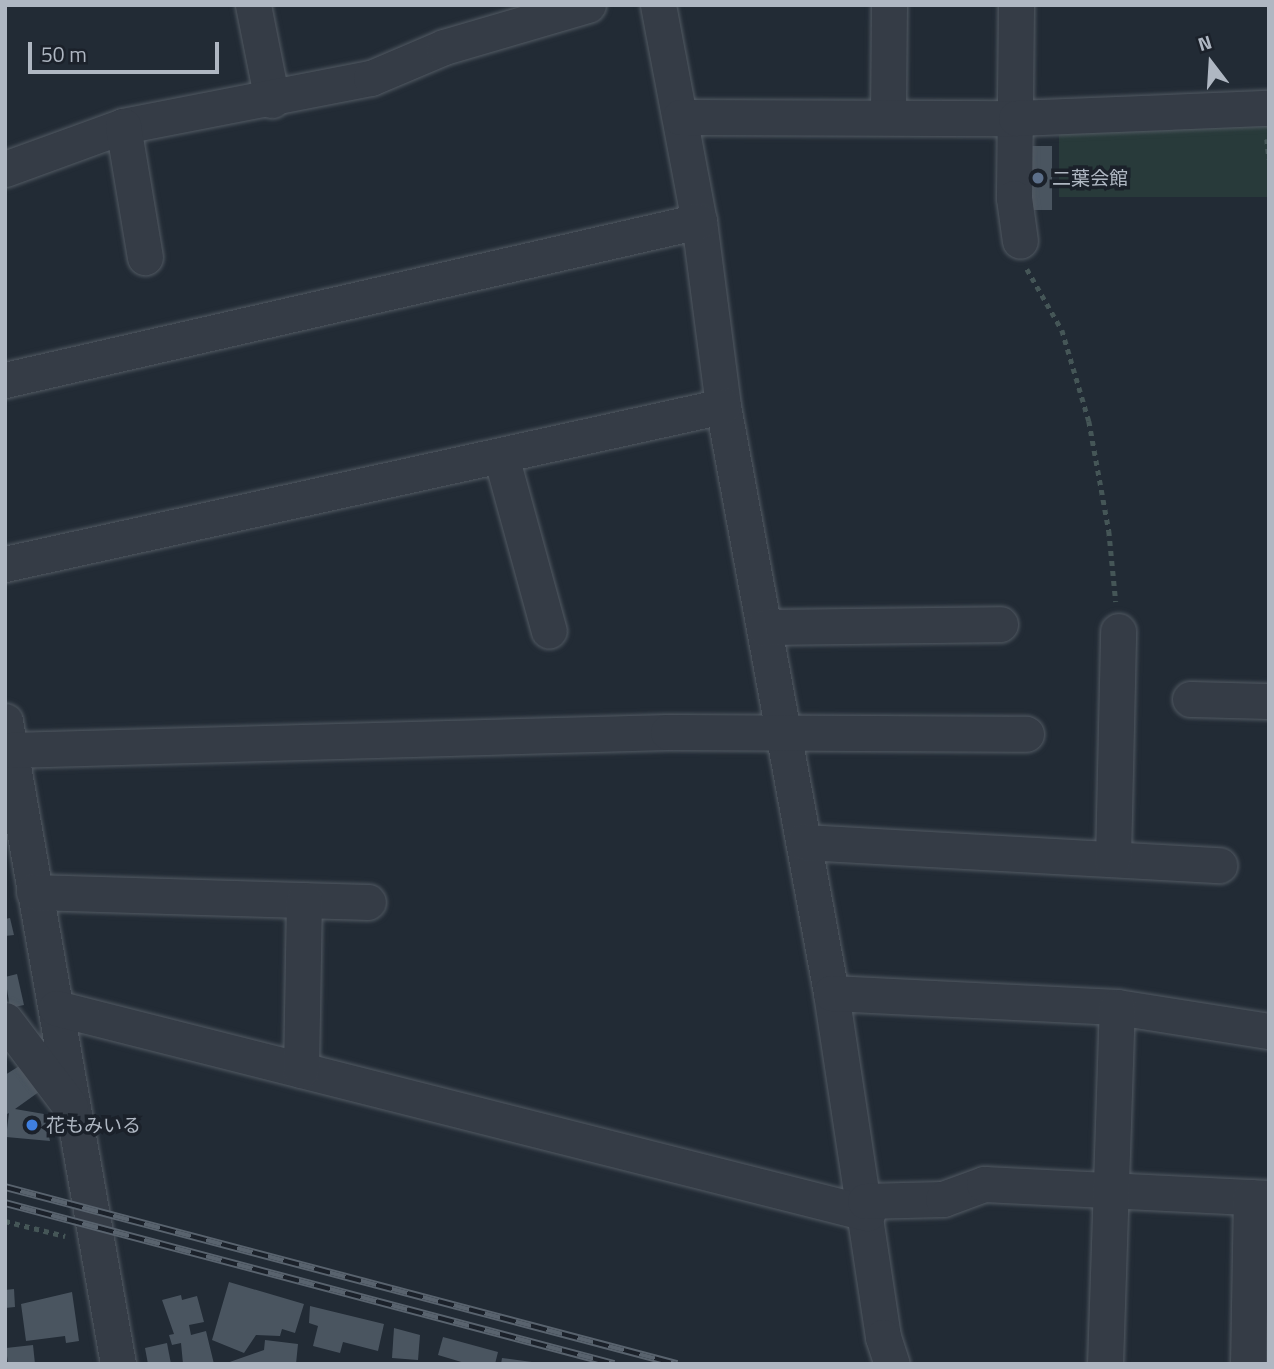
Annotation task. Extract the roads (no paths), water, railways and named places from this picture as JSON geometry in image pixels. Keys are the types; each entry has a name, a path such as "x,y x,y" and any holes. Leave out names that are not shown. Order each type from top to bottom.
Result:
{"street":[{"path":"253,5 271,100"},
{"path":"5,169 123,126 271,100 371,78 444,47 588,5"},
{"path":"658,5 699,221 723,406 831,993 866,1207 883,1337 892,1364"},
{"path":"888,116 889,5"},
{"path":"1016,5 1014,198 1020,242"},
{"path":"680,117 888,116 1268,124"},
{"path":"123,126 145,257"},
{"path":"5,380 699,221"},
{"path":"5,564 723,406"},
{"path":"501,456 549,631"},
{"path":"764,627 1000,624"},
{"path":"1113,859 1118,631"},
{"path":"1190,699 1269,701"},
{"path":"118,1364 100,1245 34,892 8,736 784,732 1026,734"},
{"path":"804,842 1219,865"},
{"path":"34,892 368,902"},
{"path":"301,1070 304,900"},
{"path":"831,993 1117,1007 1269,1031"},
{"path":"1105,1364 1117,1007"},
{"path":"56,1008 866,1207 943,1199 984,1184 1260,1198 1248,1364"},
{"path":"5,1020 74,1111"}],"railway":[{"path":"5,1187 677,1364"},
{"path":"5,1203 614,1364"}],"place":[{"name":"二葉会館","path":"1038,178"},
{"name":"花もみいる","path":"32,1125"}]}
